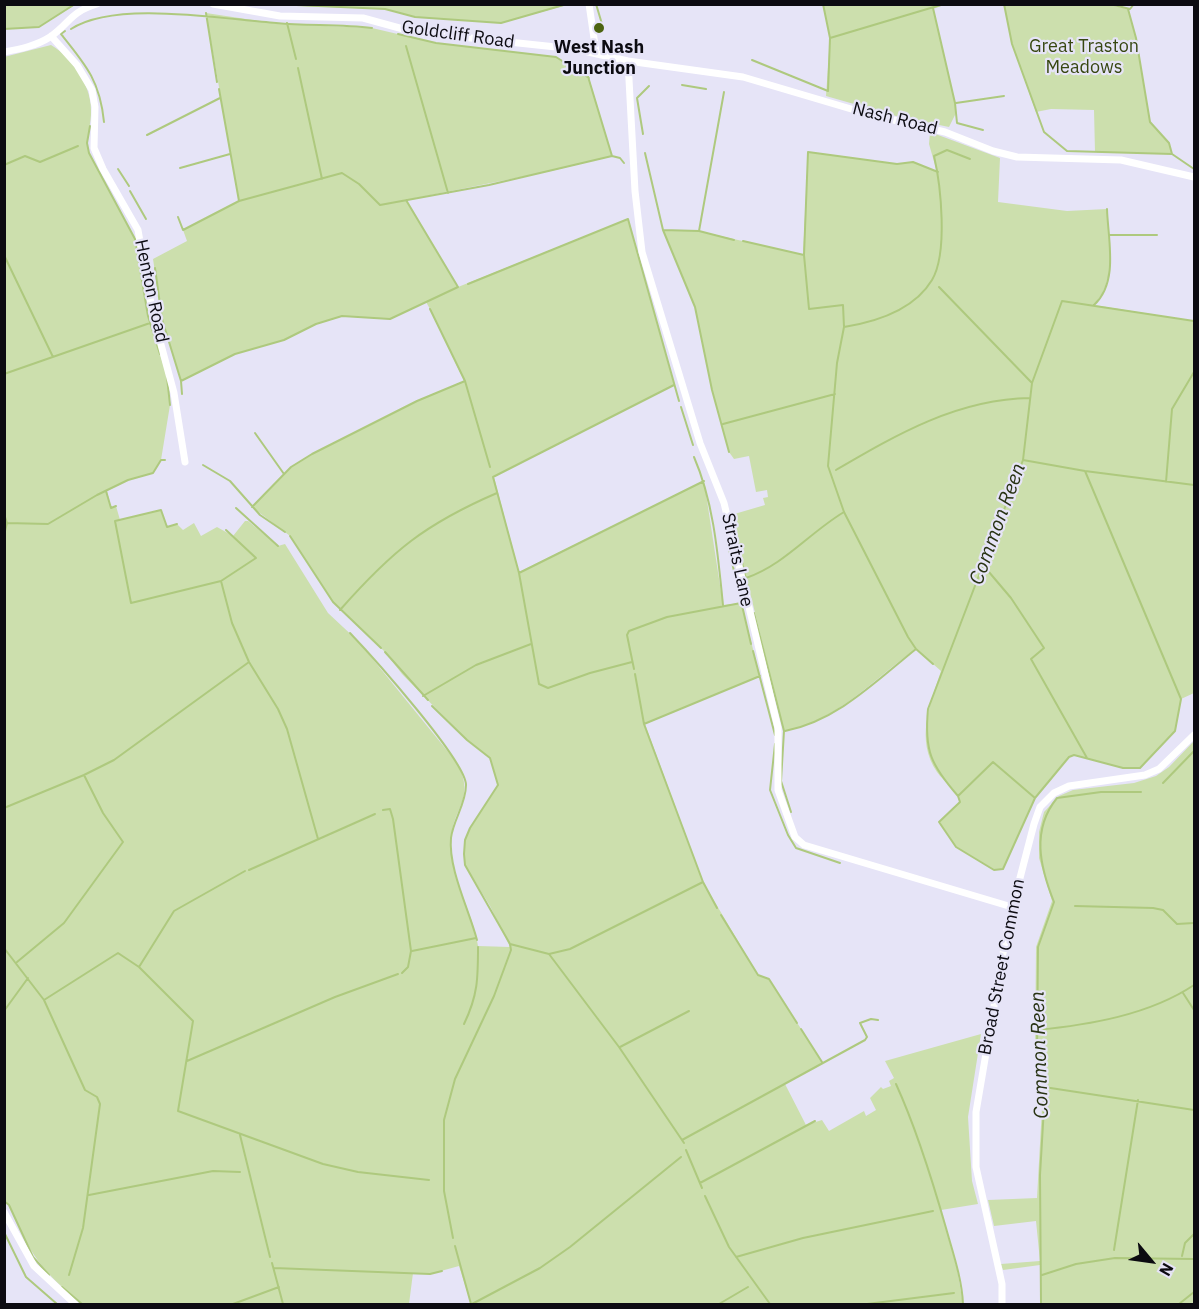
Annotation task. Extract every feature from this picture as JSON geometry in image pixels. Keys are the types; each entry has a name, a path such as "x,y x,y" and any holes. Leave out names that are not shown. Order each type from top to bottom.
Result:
{"street":[{"path":"4,52 28,47 51,36 72,14 97,4"},
{"name":"Goldcliff Road","path":"213,4 280,15 363,18 414,32 596,52"},
{"path":"589,4 596,52"},
{"name":"Henton Road","path":"51,36 77,65 92,90 95,107 94,148 103,169 138,230 153,315 174,393 185,462"},
{"name":"Nash Road","path":"596,52 628,61 750,79 868,114 945,132 993,151 1017,157 1121,160 1194,177"},
{"name":"Straits Lane","path":"628,61 635,201 642,252 699,443 724,503 778,728 778,790 795,837 804,845 1012,906"},
{"name":"Broad Street Common","path":"1002,1305 1002,1284 976,1167 975,1135 980,1086 1012,906 1034,824 1040,807 1054,793 1070,786 1145,775 1159,769 1194,735"},
{"path":"4,1212 34,1266 75,1305"}],"green space":[{"path":"567,4 501,23 415,17 384,9 274,5"},
{"path":"4,5 75,5 39,27 5,29"},
{"path":"823,5 944,5 933,9 955,103 955,115 949,127 896,116 826,96 830,38"},
{"name":"Great Traston Meadows","path":"1004,5 1110,5 1128,9 1136,38 1150,122 1169,143 1172,154 1095,152 1094,110 1051,109 1036,112 1012,44"},
{"path":"206,13 279,24 372,28 436,43 556,57 589,78 612,156 551,171 406,200 458,287 628,219 674,385 494,477 519,572 704,481 723,605 741,603 760,676 645,724 703,882 758,975 769,979 823,1063 785,1084 806,1125 822,1120 829,1131 864,1111 866,1116 876,1110 870,1098 881,1087 883,1089 891,1086 889,1081 894,1078 885,1061 981,1034 968,1117 972,1181 978,1204 941,1210 957,1269 963,1304 471,1304 459,1266 430,1274 413,1273 409,1304 82,1304 56,1282 31,1249 9,1205 4,1201 4,57 51,45 74,66 85,84 91,105 89,153 135,239 148,316 166,373 170,405 161,460 153,473 128,480 107,491 111,508 116,506 120,520 161,510 167,527 177,524 183,530 194,523 201,536 217,527 233,536 245,521 248,521 278,546 285,544 328,613 358,641 458,764 463,776 464,795 455,819 451,839 453,866 478,946 510,947 490,906 465,865 465,840 470,828 498,785 490,758 467,740 402,674 385,652 333,602 290,536 252,507 291,467 312,454 417,401 464,381 426,302 390,319 342,316 316,324 284,340 235,354 181,381 162,319 153,259 187,241 183,230 239,201"},
{"path":"930,132 1000,158 998,202 1067,211 1107,209 1109,272 1102,294 1094,305 1194,321 1194,693 1181,699 1175,731 1140,768 1122,768 1074,755 1069,757 1035,798 1003,869 994,870 956,847 939,822 960,802 953,789 937,772 930,760 927,747 929,709 941,671 916,649 838,709 803,726 784,731 731,515 765,505 763,498 768,497 767,490 756,492 749,456 734,459 729,452 712,390 695,307 663,230 699,231 803,255 808,152 897,164 913,162 937,172 929,144"},
{"path":"1194,741 1194,1304 1040,1304 1040,1265 1003,1270 1001,1264 1040,1261 1036,1221 994,1226 988,1200 1037,1198 1043,1089 1035,1053 1036,947 1052,901 1039,858 1039,832 1044,812 1059,796 1073,790 1134,783 1156,776 1169,767"}],"waterway":[{"path":"4,29 39,27 75,4"},
{"path":"274,4 385,9 415,17 501,23 567,4"},
{"path":"596,4 602,24"},
{"path":"752,60 828,91 830,38 823,4"},
{"path":"830,38 944,4"},
{"path":"1004,4 1012,44 1044,132 1067,151 1172,154 1194,169"},
{"path":"1110,4 1130,9 1134,4"},
{"path":"933,8 955,103 957,123 983,130"},
{"path":"1128,9 1136,38 1150,122 1169,143 1172,154"},
{"path":"71,29 90,20 141,13 372,28"},
{"path":"206,13 217,82"},
{"path":"287,23 296,59"},
{"path":"65,31 61,34 85,65 95,84 104,122"},
{"path":"398,34 436,43 556,57 589,78"},
{"path":"406,46 448,193"},
{"path":"298,68 322,179"},
{"path":"586,70 612,156"},
{"path":"682,85 706,89"},
{"path":"643,134 637,98 649,86"},
{"path":"219,89 239,201"},
{"path":"699,231 724,92"},
{"path":"956,103 1004,96"},
{"path":"147,135 220,98"},
{"path":"90,126 87,143 89,153 135,239 148,316 160,354"},
{"path":"4,165 25,156 40,162 78,146"},
{"path":"844,327 893,313 915,299 932,280 937,268 942,237 941,201 934,156 947,150 970,159"},
{"path":"933,664 916,649 908,637 844,512 828,466 837,363 844,327 843,305 809,309 804,255 808,152 897,164 913,162 938,172"},
{"path":"645,153 663,230 695,307 712,390 729,452"},
{"path":"180,168 230,154"},
{"path":"178,217 183,230 239,201 342,173 359,184 380,205 489,185 612,156 620,158 624,163"},
{"path":"118,169 129,186"},
{"path":"130,191 146,219"},
{"path":"181,381 235,354 284,340 316,324 342,316 390,319 458,287 406,200"},
{"path":"1094,305 1102,296 1109,273 1110,247 1107,209"},
{"path":"468,284 628,219 679,401"},
{"path":"663,230 699,231 734,240"},
{"path":"1109,235 1157,235"},
{"path":"743,241 804,255"},
{"path":"4,255 53,357"},
{"path":"155,268 162,319 181,381 182,394"},
{"path":"939,287 1032,383"},
{"name":"Common Reen","path":"958,796 941,775 931,757 927,736 928,709 1023,460 1032,383 1062,301 1194,321"},
{"path":"430,309 465,381 490,467"},
{"path":"4,374 150,323"},
{"path":"1166,482 1172,409 1194,372"},
{"path":"167,377 170,405"},
{"path":"252,507 291,467 312,454 417,401 465,381"},
{"path":"632,662 590,673 548,688 539,684 519,573 493,477 674,385"},
{"path":"723,424 835,394"},
{"path":"836,470 881,444 952,412 1003,400 1030,398"},
{"path":"681,407 693,445"},
{"path":"255,433 284,474"},
{"path":"694,457 711,511 723,605"},
{"path":"7,523 48,524 97,495 128,480 153,473 161,460 165,460"},
{"path":"1023,460 1085,471 1194,485"},
{"path":"203,465 230,481 260,515 285,532"},
{"path":"958,796 960,802 939,822 956,847 994,870 1003,869 1035,798 1069,757 1074,755 1123,768 1140,768 1175,731 1181,699 1085,471"},
{"path":"519,573 704,481"},
{"path":"106,491 111,508 116,506"},
{"path":"340,610 376,571 411,541 449,516 497,493"},
{"path":"236,508 278,546"},
{"path":"177,524 167,527 161,510 115,521 131,603 221,581 256,558 226,530"},
{"path":"746,578 784,557 844,512"},
{"path":"4,514 7,523 4,535"},
{"path":"731,515 748,588"},
{"path":"290,536 333,602 381,648"},
{"path":"727,541 751,644"},
{"path":"983,565 1011,598 1044,648 1031,659 1087,758"},
{"path":"221,581 232,623 249,662 278,709 287,729 318,839"},
{"path":"634,669 627,635 629,631 667,617 741,603"},
{"path":"754,613 784,731 781,781 791,812"},
{"path":"350,633 416,708 462,772 466,785 462,805 452,831 451,850 456,876 477,940"},
{"path":"423,696 476,665 531,644"},
{"path":"785,731 804,726 839,709 916,649"},
{"path":"753,651 775,735"},
{"path":"385,652 428,700"},
{"path":"4,808 114,760 249,662"},
{"path":"635,674 644,724 703,882 717,908"},
{"path":"644,724 760,676"},
{"path":"432,706 467,740 490,758 498,785 470,828 465,840 465,865 510,944 549,954 570,949 703,882"},
{"path":"775,744 770,790 788,835 796,848 840,863"},
{"path":"1163,783 1194,751"},
{"path":"958,796 993,762 1035,798"},
{"path":"17,962 64,923 123,842 103,813 84,775"},
{"name":"Common Reen","path":"1041,1304 1040,1175 1045,1090 1037,1052 1038,947 1054,902 1042,862 1041,836 1049,810 1057,798 1101,792 1141,792"},
{"path":"383,810 390,809 393,819 411,951 408,967 402,973"},
{"path":"249,870 375,814"},
{"path":"139,967 174,911 245,871"},
{"path":"1075,906 1153,908 1163,910 1177,924 1194,923"},
{"path":"721,915 758,975 769,979 797,1023"},
{"path":"412,951 476,938"},
{"path":"453,1238 444,1191 444,1120 455,1079 494,996 511,950 510,944"},
{"path":"464,1024 476,986 478,947"},
{"path":"4,948 44,1000 85,1090 97,1097 100,1104 83,1228 69,1275"},
{"path":"44,1000 118,953 139,967 193,1021 178,1111 323,1164 358,1172 429,1180"},
{"path":"549,954 619,1047 684,1143"},
{"path":"187,1061 335,997 398,974"},
{"path":"4,1011 28,978"},
{"path":"1036,1030 1118,1017 1158,1004 1194,985"},
{"path":"1183,993 1194,1010"},
{"path":"620,1047 689,1011"},
{"path":"682,1140 865,1040 867,1037 860,1023 871,1019 878,1020"},
{"path":"801,1029 822,1062"},
{"path":"896,1084 935,1191 957,1266 963,1304"},
{"path":"1044,1087 1194,1110"},
{"path":"1114,1250 1138,1100"},
{"path":"700,1183 815,1121"},
{"path":"240,1135 270,1257"},
{"path":"686,1150 702,1188"},
{"path":"472,1304 540,1268 570,1247 681,1157"},
{"path":"89,1195 213,1171 240,1172"},
{"path":"705,1196 729,1247 770,1304"},
{"path":"4,1201 9,1205 33,1257 49,1275"},
{"path":"736,1257 803,1238 933,1211"},
{"path":"4,1232 26,1277 57,1304"},
{"path":"1182,1256 1185,1243 1194,1234"},
{"path":"455,1246 471,1304"},
{"path":"1042,1275 1076,1264 1115,1258 1194,1259"},
{"path":"272,1263 283,1304"},
{"path":"274,1268 430,1274 442,1271"},
{"path":"62,1287 82,1304"},
{"path":"233,1304 279,1287"},
{"path":"719,1304 748,1287"},
{"path":"1179,1304 1194,1292"},
{"path":"867,1304 954,1293"}],"place":[{"name":"West Nash Junction","path":"599,28"}]}
